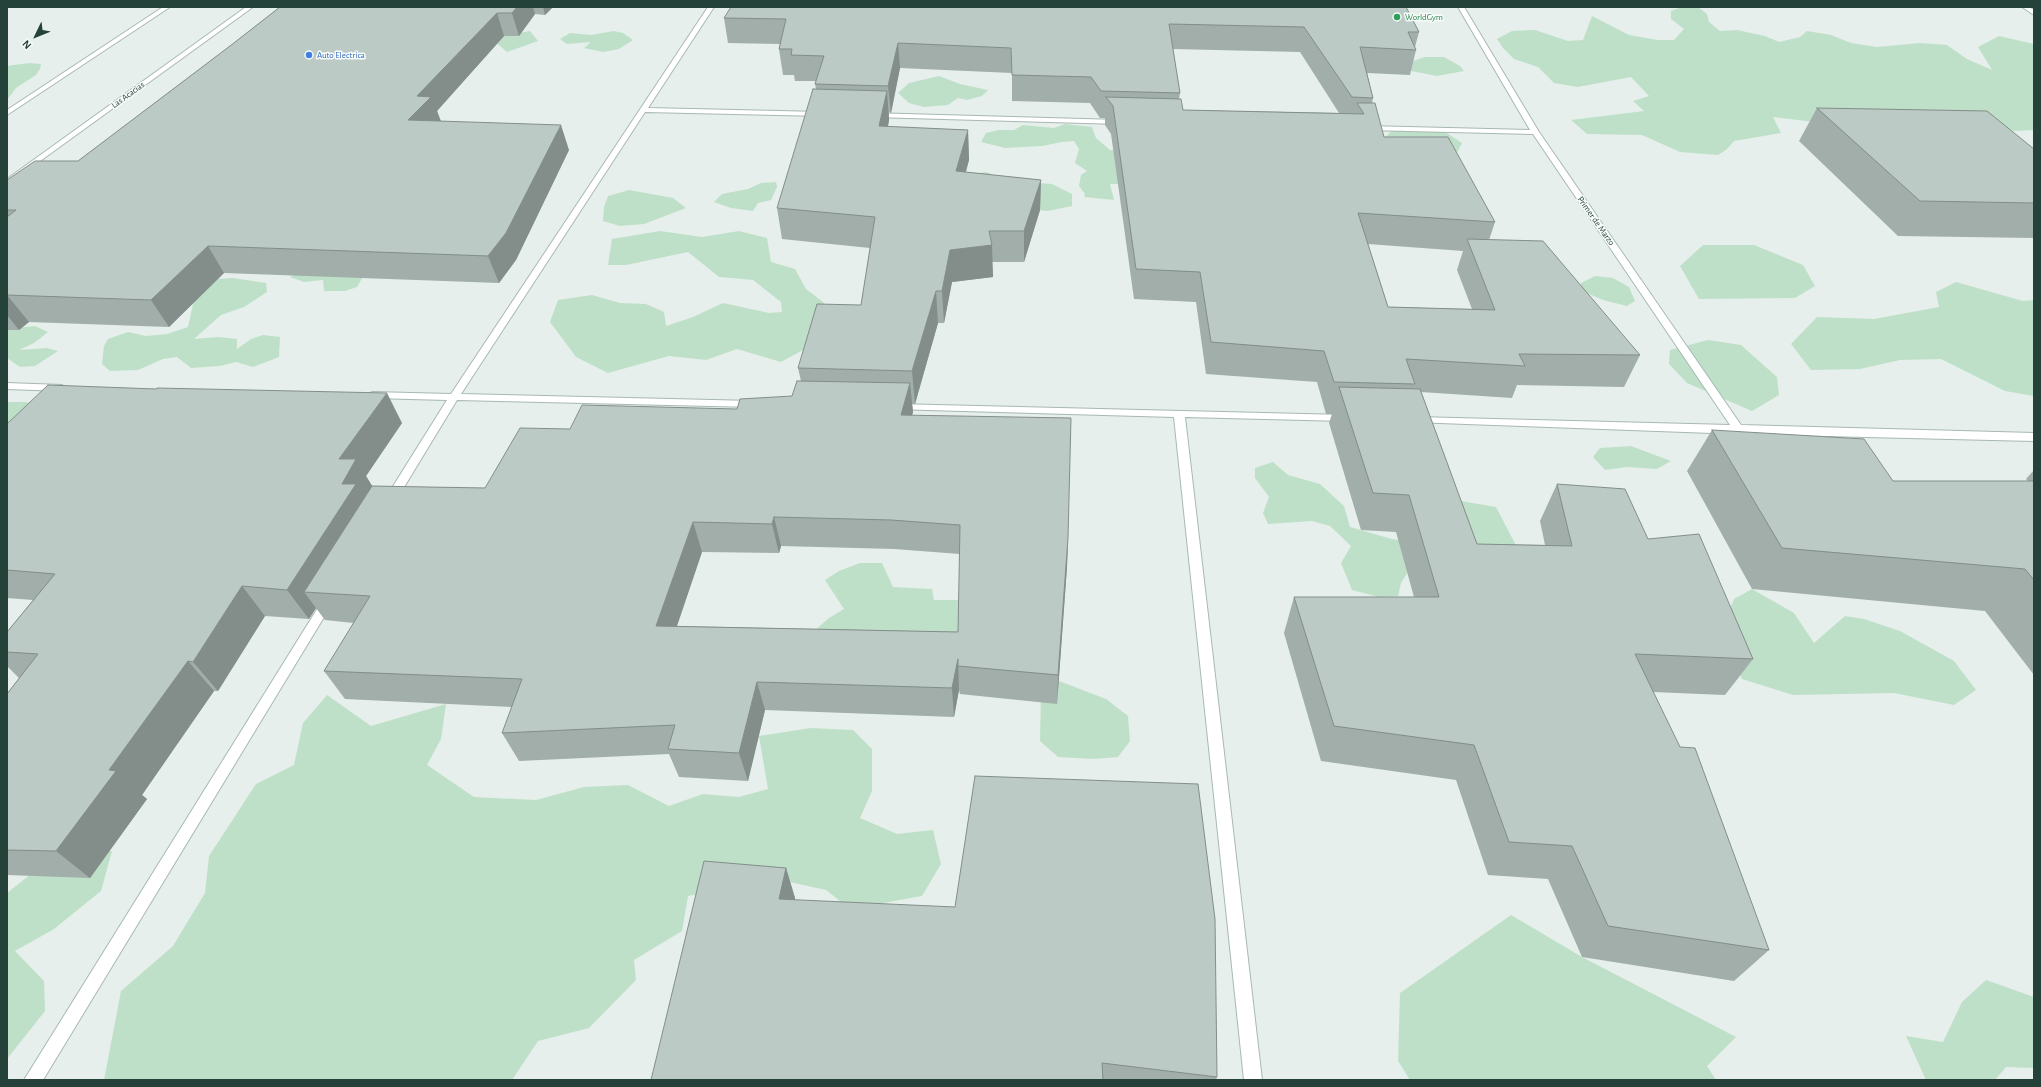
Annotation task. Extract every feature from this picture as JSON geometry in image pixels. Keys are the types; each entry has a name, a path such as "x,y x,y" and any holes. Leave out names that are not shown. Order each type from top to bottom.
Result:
{"street":[{"path":"7,113 167,7"},
{"name":"Las Acacias","path":"7,183 250,7"},
{"path":"383,512 454,397 711,7"},
{"name":"Primer de Marzo","path":"1461,7 1535,132 1739,430"},
{"path":"2025,7 2034,12"},
{"path":"643,110 827,114"},
{"path":"867,115 1130,122"},
{"path":"1354,128 1535,132"},
{"path":"7,386 71,388"},
{"path":"358,395 764,404"},
{"path":"884,407 1352,419"},
{"path":"1179,414 1254,1080"},
{"path":"1408,420 2034,437"},
{"path":"33,1080 333,593"}],"green space":[{"path":"1682,7 1698,7 1707,14 1709,22 1720,31 1737,30 1765,36 1779,42 1800,37 1807,31 1831,35 1851,43 1877,47 1920,43 1947,45 1967,59 1992,70 1978,47 1999,36 2034,44 2034,130 2014,131 1982,118 1831,124 1773,117 1781,133 1734,141 1727,149 1718,155 1680,152 1642,135 1587,134 1571,120 1644,111 1633,101 1649,96 1631,77 1578,87 1554,83 1538,67 1514,59 1503,48 1497,39 1512,31 1535,30 1568,41 1583,40 1592,16 1629,35 1658,40 1674,40 1684,29 1671,19 1671,11"},
{"path":"530,31 538,41 507,52 494,41 503,36"},
{"path":"614,31 623,33 633,40 619,49 603,52 584,48 591,42 567,44 560,39 570,33 591,35"},
{"path":"1425,57 1444,57 1460,66 1464,71 1437,76 1411,71 1404,64"},
{"path":"29,63 41,64 40,69 36,75 16,88 7,100 7,66"},
{"path":"939,76 960,84 988,90 982,96 967,100 958,98 948,105 924,107 909,103 898,93 909,83"},
{"path":"1065,124 1092,127 1096,138 1110,150 1121,151 1134,184 1110,184 1114,200 1084,197 1085,194 1079,186 1081,175 1087,171 1075,163 1079,149 1074,141 1042,146 1005,148 981,142 986,133 999,130 1014,130 1023,125 1054,128"},
{"path":"1434,127 1442,130 1462,143 1458,151 1451,156 1384,140 1390,132 1402,129"},
{"path":"987,172 1003,180 1052,184 1072,194 1072,206 1048,211 1017,208 973,179 978,173"},
{"path":"776,182 777,187 771,200 758,203 753,211 731,208 714,202 722,194 748,189 761,183"},
{"path":"629,190 673,198 686,208 644,224 620,226 603,221 604,207 608,196"},
{"path":"660,231 702,237 739,231 767,238 771,262 795,269 806,289 823,302 837,322 812,345 781,362 737,349 706,360 669,356 608,373 576,357 550,322 558,300 592,295 620,303 646,304 664,312 666,326 693,317 723,303 769,313 782,312 781,302 753,280 719,277 688,252 626,265 608,265 612,239"},
{"path":"1703,245 1754,245 1803,265 1815,286 1795,298 1699,299 1680,266"},
{"path":"310,265 365,273 357,287 345,291 324,291 323,280 304,282 290,277"},
{"path":"1595,276 1613,278 1629,287 1635,301 1627,306 1603,300 1580,290 1581,283"},
{"path":"233,278 266,283 267,292 244,307 221,315 194,339 218,337 237,339 237,349 251,339 263,335 280,337 279,357 253,367 236,362 220,366 191,368 177,357 163,359 138,370 110,371 102,364 104,346 108,339 128,332 146,336 167,334 188,327 193,304 204,284 216,279"},
{"path":"1956,282 2023,301 2034,300 2034,396 2005,391 1941,359 1900,360 1860,369 1811,370 1791,344 1817,317 1874,319 1939,307 1936,292"},
{"path":"35,326 48,332 34,343 19,350 47,348 58,351 35,366 20,367 7,358 7,329"},
{"path":"1708,340 1741,345 1777,377 1779,395 1752,411 1687,383 1669,364 1670,350"},
{"path":"7,402 26,402 42,407 7,439"},
{"path":"1631,446 1671,461 1657,469 1627,467 1605,470 1593,457 1600,448"},
{"path":"1273,462 1288,475 1320,484 1344,506 1350,527 1392,539 1411,542 1449,499 1496,507 1523,559 1409,570 1401,583 1398,596 1379,597 1352,590 1341,563 1351,546 1330,526 1312,521 1268,524 1263,513 1269,497 1255,478 1255,468"},
{"path":"860,563 882,563 893,587 932,589 934,600 961,600 981,643 808,636 829,618 844,609 825,580 839,571"},
{"path":"1752,589 1794,613 1814,643 1845,616 1864,619 1900,631 1954,661 1976,690 1954,705 1894,693 1793,695 1742,679 1725,641 1727,615 1734,599"},
{"path":"1059,681 1106,699 1128,716 1130,741 1118,757 1094,759 1058,757 1040,741 1041,692"},
{"path":"327,695 371,726 446,704 441,739 427,765 474,797 536,800 584,787 628,785 669,806 703,794 739,797 768,789 759,736 811,728 853,730 872,749 872,791 860,818 897,834 933,830 941,864 922,896 850,909 826,890 776,879 688,896 682,931 634,960 636,980 589,1028 538,1041 512,1080 104,1080 121,991 173,946 205,893 209,856 256,784 294,765 303,723"},
{"path":"60,851 112,851 101,891 54,929 15,951 44,981 45,1011 7,1059 7,893"},
{"path":"1511,915 1582,957 1736,1037 1707,1066 1716,1080 1410,1080 1398,1061 1400,993"},
{"path":"1986,980 2034,997 2034,1068 2006,1067 1995,1080 1926,1080 1906,1036 1943,1042 1962,1002"}],"building":[{"path":"280,7 517,7 512,13 497,13 417,96 431,97 408,120 561,125 506,233 488,256 208,246 151,300 7,295 7,217 16,210 7,210 7,180 35,161 78,161"},
{"path":"731,7 1406,7 1419,32 1408,32 1416,50 1360,47 1373,98 1352,97 1304,27 1169,24 1180,93 1101,91 1091,77 1012,75 1011,48 898,43 888,86 815,84 824,56 791,55 792,49 779,49 786,19 724,18"},
{"path":"813,89 887,91 879,126 968,130 956,171 1041,180 1024,231 989,231 992,245 950,250 942,291 936,291 912,371 798,368 817,304 861,305 875,217 777,208"},
{"path":"1106,97 1181,99 1183,110 1364,114 1357,103 1375,103 1384,137 1448,137 1495,222 1358,213 1388,307 1495,310 1467,239 1543,241 1640,355 1519,354 1525,366 1406,359 1415,384 1334,382 1324,351 1211,342 1200,272 1136,269 1113,106"},
{"path":"1817,108 1987,111 2034,149 2034,203 1920,201"},
{"path":"797,381 910,383 901,415 1071,418 1068,538 1058,675 958,666 958,659 952,688 757,682 739,753 668,749 675,725 502,733 522,679 324,671 370,596 304,592 372,486 485,488 520,428 570,429 582,405 737,409 740,399 792,396","holes":["774,517 891,520 960,525 958,632 656,626 693,522 772,524"]},
{"path":"48,385 156,389 387,393 339,459 356,459 342,484 356,484 287,590 242,586 193,662 188,661 109,770 116,771 56,851 7,850 7,694 38,654 7,652 7,632 55,574 7,570 7,424"},
{"path":"1339,387 1420,389 1477,544 1572,546 1557,484 1625,489 1648,539 1699,534 1753,659 1635,654 1680,747 1695,748 1769,950 1608,926 1572,846 1509,842 1474,745 1334,726 1294,597 1439,597 1409,495 1373,493"},
{"path":"1712,430 1864,439 1893,481 2034,481 2034,580 2025,569 1782,548"},
{"path":"975,776 1198,784 1215,919 1217,1077 1102,1063 1103,1080 651,1080 704,861 786,868 779,899 955,907"}],"place":[{"name":"WorldGym","path":"1397,17"},
{"name":"Auto Electrica","path":"309,55"}]}
